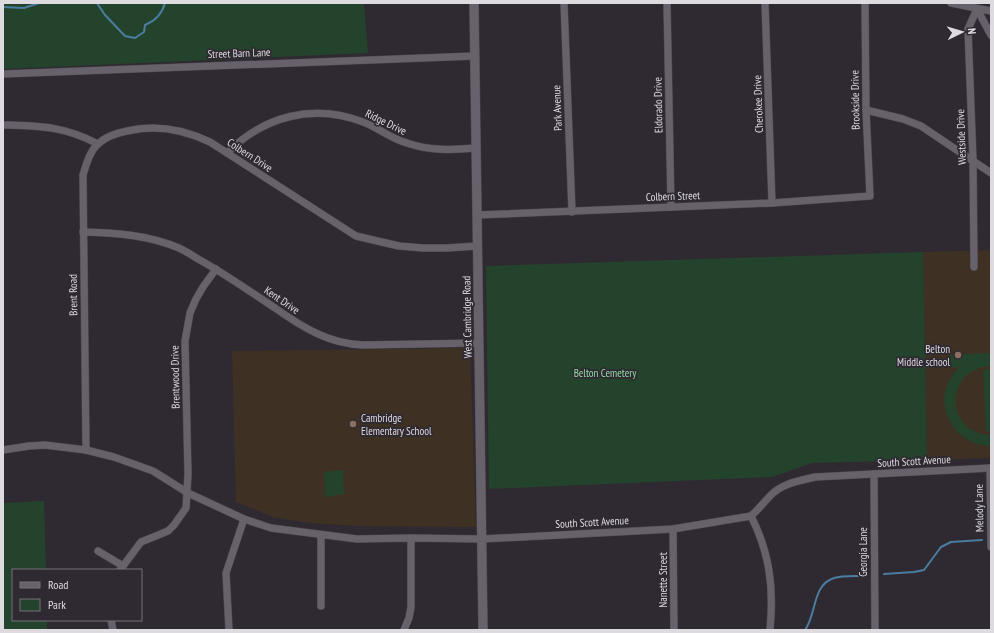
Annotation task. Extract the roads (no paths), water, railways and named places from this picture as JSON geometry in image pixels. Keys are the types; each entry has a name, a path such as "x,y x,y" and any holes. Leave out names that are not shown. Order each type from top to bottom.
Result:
{"street":[{"name":"West Cambridge Road","path":"474,3 484,630"},
{"name":"Park Avenue","path":"564,3 572,212"},
{"name":"Eldorado Drive","path":"667,3 671,207"},
{"name":"Cherokee Drive","path":"766,3 772,204"},
{"name":"Brookside Drive","path":"865,3 866,110 870,196"},
{"path":"951,3 991,11"},
{"path":"977,9 991,34"},
{"name":"Westside Drive","path":"974,267 968,29 977,9"},
{"name":"Street Barn Lane","path":"3,74 475,56"},
{"path":"866,110 903,119 921,126 933,136 991,173"},
{"name":"Ridge Drive","path":"227,153 248,135 274,121 289,116 321,113 350,117 376,128 392,138 424,148 454,150 476,148"},
{"path":"3,125 56,128 71,132 98,144"},
{"name":"Colbern Drive","path":"98,144 109,137 136,129 164,128 196,135 210,142 356,236 399,246 423,248 477,246"},
{"name":"Brent Road","path":"86,450 83,176 86,162 98,144"},
{"name":"Colbern Street","path":"477,214 572,212 772,204 870,196"},
{"name":"Kent Drive","path":"83,232 121,233 149,239 179,248 216,269 302,327 330,339 363,345 479,343"},
{"name":"Brentwood Drive","path":"121,568 141,542 168,531 186,508 188,493 185,341 190,313 196,299 216,269"},
{"path":"3,450 45,445 86,450 114,457 148,470 171,481 188,493"},
{"name":"South Scott Avenue","path":"188,493 244,520 271,528 357,539 482,539 673,529 751,516 772,494 790,482 815,477 990,468"},
{"name":"Melody Lane","path":"990,468 991,547"},
{"name":"Georgia Lane","path":"874,474 874,630"},
{"path":"751,516 763,542 771,575 772,610 770,630"},
{"path":"228,630 226,573 244,520"},
{"name":"Nanette Street","path":"673,529 674,630"},
{"path":"321,535 321,606"},
{"path":"404,630 409,618 411,602 411,538"},
{"path":"98,551 121,568"}],"waterway":[{"path":"3,7 24,8 39,3"},
{"path":"97,3 105,15 125,36 135,38 144,32 145,25 158,17 165,3"},
{"path":"884,574 924,570 941,547 951,542 982,540"},
{"path":"805,630 812,616 818,593 827,582 841,576 865,576"}],"place":[{"name":"Belton Middle school","path":"958,355"},
{"name":"Cambridge Elementary School","path":"353,424"}],"park label":[{"name":"Belton Cemetery","path":"605,373"}]}
